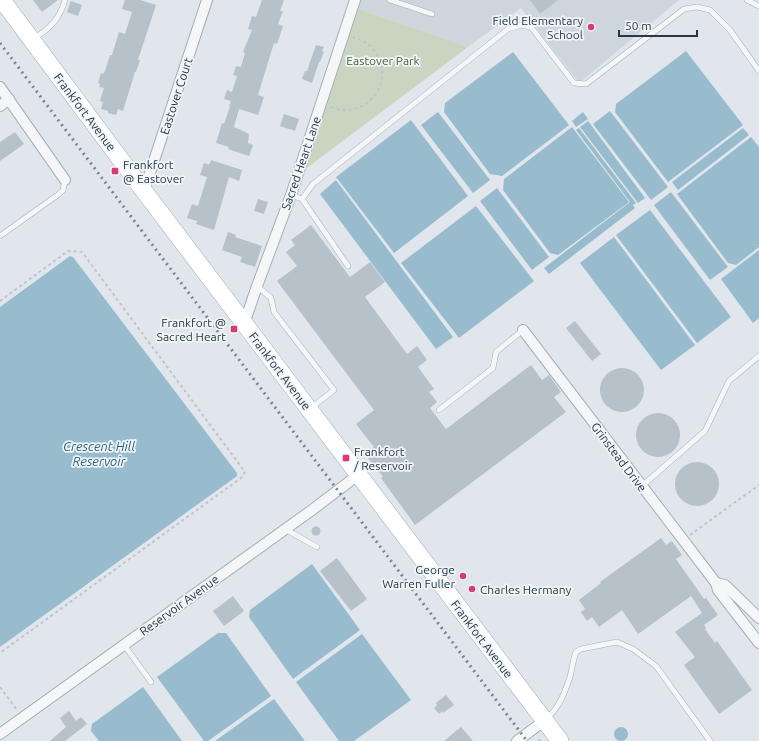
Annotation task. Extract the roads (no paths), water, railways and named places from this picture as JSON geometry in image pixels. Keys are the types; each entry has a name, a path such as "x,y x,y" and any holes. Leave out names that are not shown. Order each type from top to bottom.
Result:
{"main road":[{"name":"Frankfort Avenue","path":"2,0 244,324 560,741"}],"street":[{"name":"Eastover Court","path":"144,191 207,0"},
{"name":"Sacred Heart Lane","path":"244,324 256,286 291,195 355,0"},
{"path":"0,87 65,180"},
{"path":"0,106 9,99"},
{"name":"Grinstead Drive","path":"523,330 716,583 718,590 759,643"},
{"name":"Reservoir Avenue","path":"0,734 358,475"},
{"name":"Grinstead Drive","path":"716,583 725,585 759,618"},
{"path":"517,741 544,721"}],"lane":[{"path":"31,39 46,31 61,13 66,0"},
{"path":"390,0 432,14"},
{"path":"747,0 759,6"},
{"path":"302,199 313,184 508,29 521,25 531,27 574,83 586,84 684,10 697,7 710,10 730,30 759,71"},
{"path":"0,236 59,194 63,190 65,180"},
{"path":"291,195 302,199 348,266"},
{"path":"256,286 270,298 274,312 334,390 309,410"},
{"path":"439,410 494,368 496,352 523,330"},
{"path":"642,486 705,431 729,381 759,356"},
{"path":"285,529 318,547"},
{"path":"544,721 555,711 559,704 570,677 576,652 581,649 617,642 633,649 656,666 710,741"},
{"path":"124,645 151,682"}],"water":[{"path":"686,51 743,125 668,182 615,112 616,104"},
{"path":"513,52 569,125 502,176 490,174 444,112 445,103"},
{"path":"610,111 668,187 651,200 593,124"},
{"path":"438,112 490,180 473,193 421,125"},
{"path":"583,112 588,119 576,127 572,121"},
{"path":"411,120 468,196 394,253 336,177"},
{"path":"588,121 645,198 638,203 580,127"},
{"path":"572,127 629,202 558,255 550,253 503,190 504,179"},
{"path":"579,128 636,203 633,205 635,208 549,274 544,268 630,202 576,130"},
{"path":"743,128 749,135 678,190 672,182"},
{"path":"751,137 759,147 759,247 736,265 728,263 677,194"},
{"path":"336,180 453,337 436,349 320,194"},
{"path":"497,188 549,257 532,270 480,201"},
{"path":"671,192 728,267 710,280 654,205"},
{"path":"476,206 534,281 459,338 401,263"},
{"path":"650,210 731,317 697,343 616,235"},
{"path":"614,237 695,345 661,370 580,263"},
{"path":"759,250 759,318 753,323 721,279"},
{"name":"Crescent Hill Reservoir","path":"70,256 73,257 237,473 237,476 0,647 0,307"},
{"path":"312,564 360,630 293,679 249,617 250,610"},
{"path":"218,633 226,633 271,696 208,741 204,741 157,677"},
{"path":"362,634 411,700 354,741 339,741 296,682"},
{"path":"143,687 182,741 99,741 91,731 92,724"},
{"path":"274,699 305,741 215,741"},
{"path":"621,727 626,729 628,734 626,739 621,741 616,739 614,734 616,729"}],"railway":[{"path":"0,43 527,741"}],"place":[{"name":"Field Elementary School","path":"591,27"},
{"name":"Frankfort @ Eastover","path":"115,171"},
{"name":"Frankfort @ Sacred Heart","path":"234,329"},
{"name":"Frankfort / Reservoir","path":"346,458"},
{"name":"George Warren Fuller","path":"463,576"},
{"name":"Charles Hermany","path":"472,589"}],"park label":[{"name":"Eastover Park","path":"383,60"}]}
